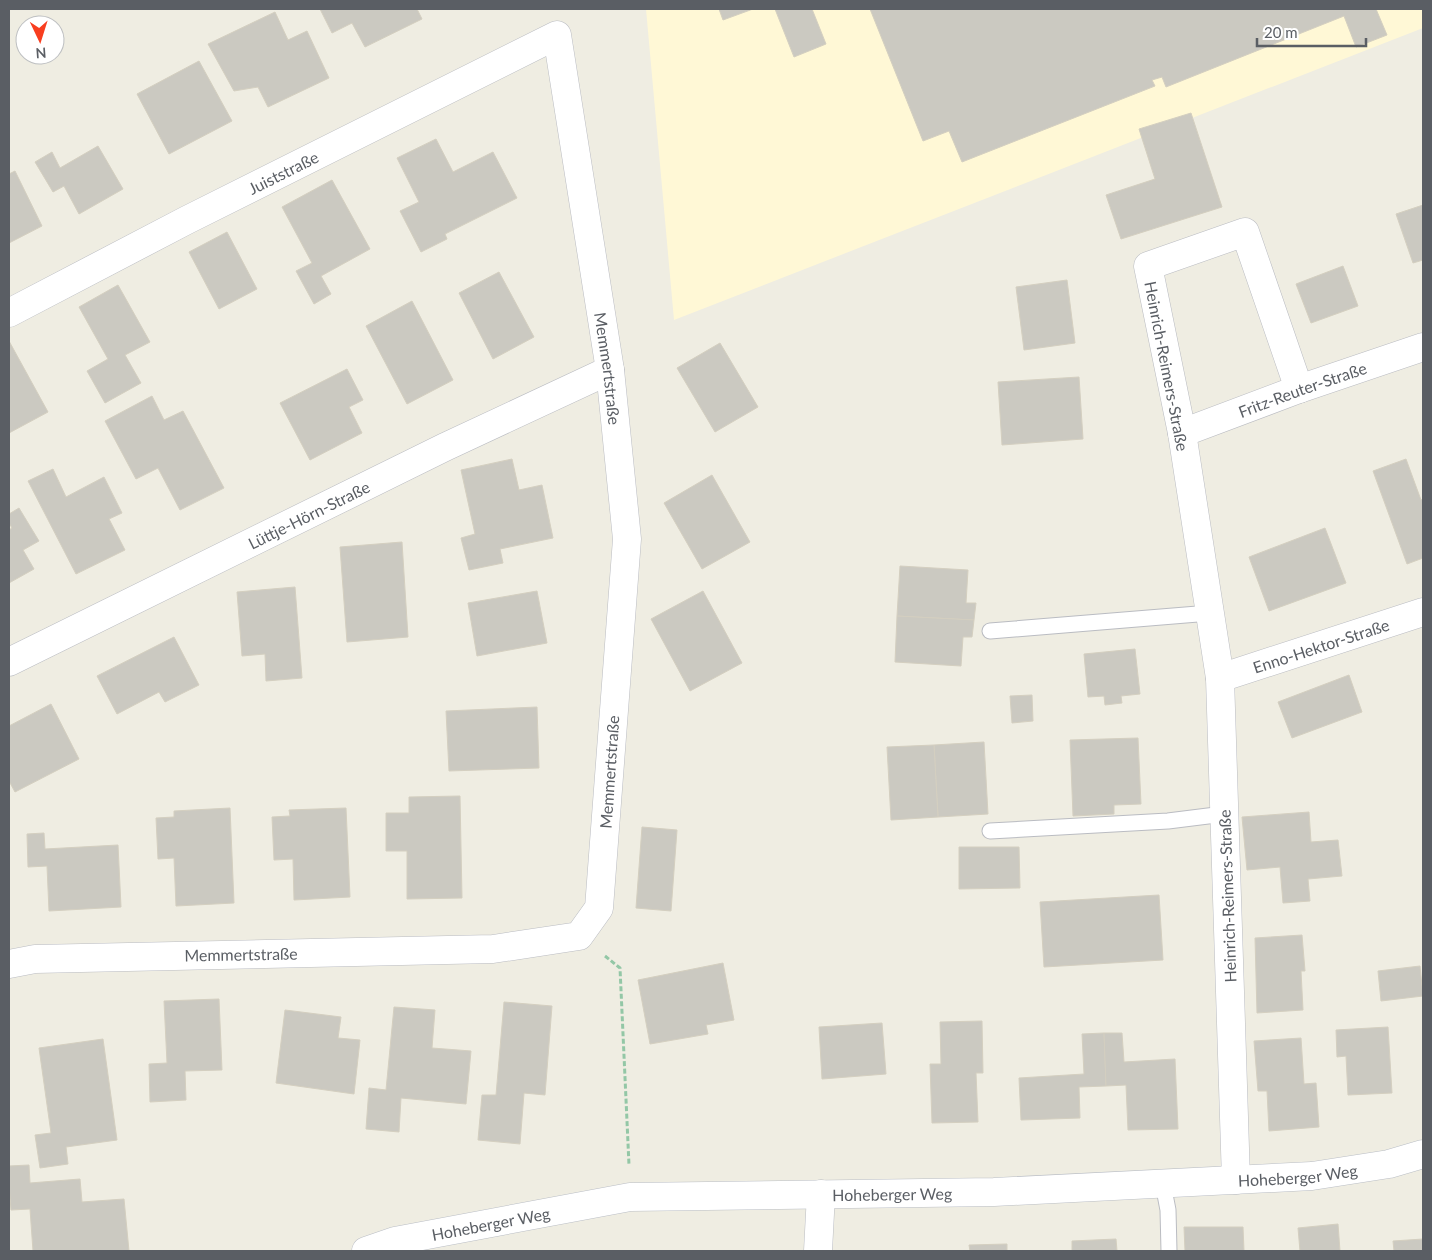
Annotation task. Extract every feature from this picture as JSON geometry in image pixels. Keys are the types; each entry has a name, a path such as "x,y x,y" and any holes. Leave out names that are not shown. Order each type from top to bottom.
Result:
{"street":[{"name":"Juiststraße","path":"9,313 187,220 557,35"},
{"name":"Memmertstraße","path":"9,964 35,959 492,949 579,936 599,908 627,539 610,370 557,35"},
{"name":"Heinrich-Reimers-Straße","path":"1236,1180 1220,678 1182,433 1148,266 1245,232 1299,389"},
{"name":"Fritz-Reuter-Straße","path":"1182,433 1299,389 1423,347"},
{"name":"Lüttje-Hörn-Straße","path":"9,662 446,447 610,370"},
{"name":"Enno-Hektor-Straße","path":"1220,678 1423,612"},
{"name":"Hoheberger Weg","path":"366,1251 396,1241 630,1197 994,1192 1312,1176 1389,1164 1423,1154"},
{"path":"818,1251 821,1194"}],"lane":[{"path":"990,631 1210,613"},
{"path":"990,831 1168,820 1224,814"},
{"path":"1163,1184 1168,1210 1170,1251"}],"path":[{"path":"579,936 620,968 630,1197"}],"shaded area":[{"path":"646,9 1423,9 1423,28 674,320"}],"building":[{"path":"320,9 417,9 422,19 365,47 352,23 332,33"},
{"path":"719,9 753,9 723,20"},
{"path":"775,9 812,9 826,44 794,57"},
{"path":"870,9 1376,9 1387,35 1356,47 1344,16 1166,87 1162,77 1152,80 1155,86 962,162 949,131 923,141"},
{"path":"275,12 288,40 307,31 329,78 268,107 258,87 234,91 208,44"},
{"path":"199,61 232,121 169,154 137,94"},
{"path":"1191,113 1222,207 1121,239 1106,195 1155,179 1139,129"},
{"path":"436,139 453,172 493,152 517,198 445,234 447,239 421,252 400,211 419,202 397,158"},
{"path":"98,146 123,189 79,214 64,186 53,192 35,162 52,152 60,168"},
{"path":"15,171 42,226 9,243 9,174"},
{"path":"332,180 370,249 321,276 331,294 314,304 296,271 312,263 282,207"},
{"path":"1423,205 1423,260 1413,263 1396,214"},
{"path":"227,232 257,289 219,309 189,252"},
{"path":"1343,266 1358,306 1311,323 1296,284"},
{"path":"499,272 534,337 493,359 459,293"},
{"path":"1067,280 1075,343 1024,350 1016,287"},
{"path":"118,285 150,342 125,355 141,383 105,403 87,371 108,359 79,307"},
{"path":"412,301 453,380 407,404 366,326"},
{"path":"9,341 48,412 9,433"},
{"path":"720,343 758,407 715,432 677,368"},
{"path":"347,369 363,400 349,407 362,433 310,460 280,403"},
{"path":"1079,377 1083,439 1002,445 998,382"},
{"path":"152,396 164,420 183,411 224,488 180,510 158,468 136,479 105,421"},
{"path":"512,459 519,490 542,485 553,538 500,549 503,563 469,570 461,538 475,534 461,470"},
{"path":"1406,459 1421,500 1423,499 1423,558 1407,564 1373,471"},
{"path":"53,469 66,497 104,477 122,513 109,519 125,550 76,574 28,481"},
{"path":"712,475 750,542 702,569 664,503"},
{"path":"19,508 39,541 23,550 34,569 9,583 9,530 12,528 9,523 9,514"},
{"path":"1325,528 1346,583 1269,611 1249,557"},
{"path":"402,542 408,637 347,642 340,547"},
{"path":"900,566 968,570 966,603 976,603 974,620 897,616"},
{"path":"295,587 302,678 266,681 265,654 242,656 237,592"},
{"path":"537,591 547,643 477,656 468,603"},
{"path":"703,591 742,663 690,691 651,619"},
{"path":"897,616 974,620 972,637 963,637 961,666 895,662"},
{"path":"174,637 199,685 165,702 159,692 117,714 97,676"},
{"path":"1135,649 1140,694 1121,696 1122,703 1105,705 1104,696 1088,697 1084,654"},
{"path":"1349,675 1362,712 1292,738 1278,702"},
{"path":"1032,695 1033,721 1012,723 1010,696"},
{"path":"51,704 79,759 15,792 9,781 9,726"},
{"path":"537,707 539,768 449,771 446,711"},
{"path":"1138,738 1141,804 1114,805 1114,814 1073,816 1070,740"},
{"path":"984,742 988,814 938,817 934,745"},
{"path":"934,745 938,817 891,820 887,747"},
{"path":"460,796 462,898 407,899 407,851 386,851 386,813 409,813 409,797"},
{"path":"230,808 234,903 176,906 174,858 158,859 156,818 174,817 174,811"},
{"path":"346,808 350,897 294,900 293,859 274,860 272,817 290,816 289,810"},
{"path":"1309,812 1311,842 1338,840 1342,876 1308,879 1310,901 1283,903 1280,867 1247,870 1242,817"},
{"path":"642,827 677,830 671,911 636,908"},
{"path":"44,833 45,849 118,845 121,907 49,911 47,866 28,867 27,834"},
{"path":"959,847 1019,847 1020,888 959,889"},
{"path":"1159,895 1163,960 1044,967 1040,902"},
{"path":"1302,935 1305,971 1301,971 1303,1010 1257,1013 1255,938"},
{"path":"723,963 734,1020 706,1025 708,1034 650,1044 638,980"},
{"path":"1420,966 1423,996 1381,1001 1378,971"},
{"path":"219,999 222,1070 185,1071 186,1100 150,1102 149,1064 167,1063 164,1001"},
{"path":"504,1002 552,1006 545,1095 524,1093 520,1144 478,1140 482,1095 496,1095"},
{"path":"394,1007 435,1010 432,1048 471,1051 466,1104 401,1098 399,1132 366,1129 369,1088 386,1090"},
{"path":"285,1010 341,1017 338,1038 360,1040 354,1094 276,1083"},
{"path":"982,1021 983,1073 976,1073 978,1122 932,1123 930,1064 941,1064 940,1022"},
{"path":"882,1023 886,1074 822,1079 819,1027"},
{"path":"1388,1027 1392,1093 1348,1095 1346,1056 1337,1057 1336,1030"},
{"path":"1104,1033 1106,1086 1079,1087 1080,1118 1021,1120 1019,1078 1084,1074 1082,1034"},
{"path":"1104,1033 1122,1033 1124,1062 1175,1059 1178,1129 1128,1130 1126,1085 1106,1086"},
{"path":"1301,1038 1304,1084 1316,1083 1319,1127 1269,1131 1267,1091 1258,1091 1254,1041"},
{"path":"103,1039 117,1140 66,1147 68,1164 40,1168 35,1135 51,1133 39,1048"},
{"path":"29,1165 30,1183 80,1179 82,1202 124,1199 129,1251 33,1251 30,1209 11,1210 9,1186 9,1166"},
{"path":"1338,1224 1340,1251 1300,1251 1298,1228"},
{"path":"1184,1227 1243,1227 1244,1251 1185,1251"},
{"path":"1116,1239 1117,1251 1072,1251 1072,1241"},
{"path":"1423,1239 1423,1251 1394,1251 1393,1241"},
{"path":"1007,1244 1007,1251 970,1251 969,1245"}]}
